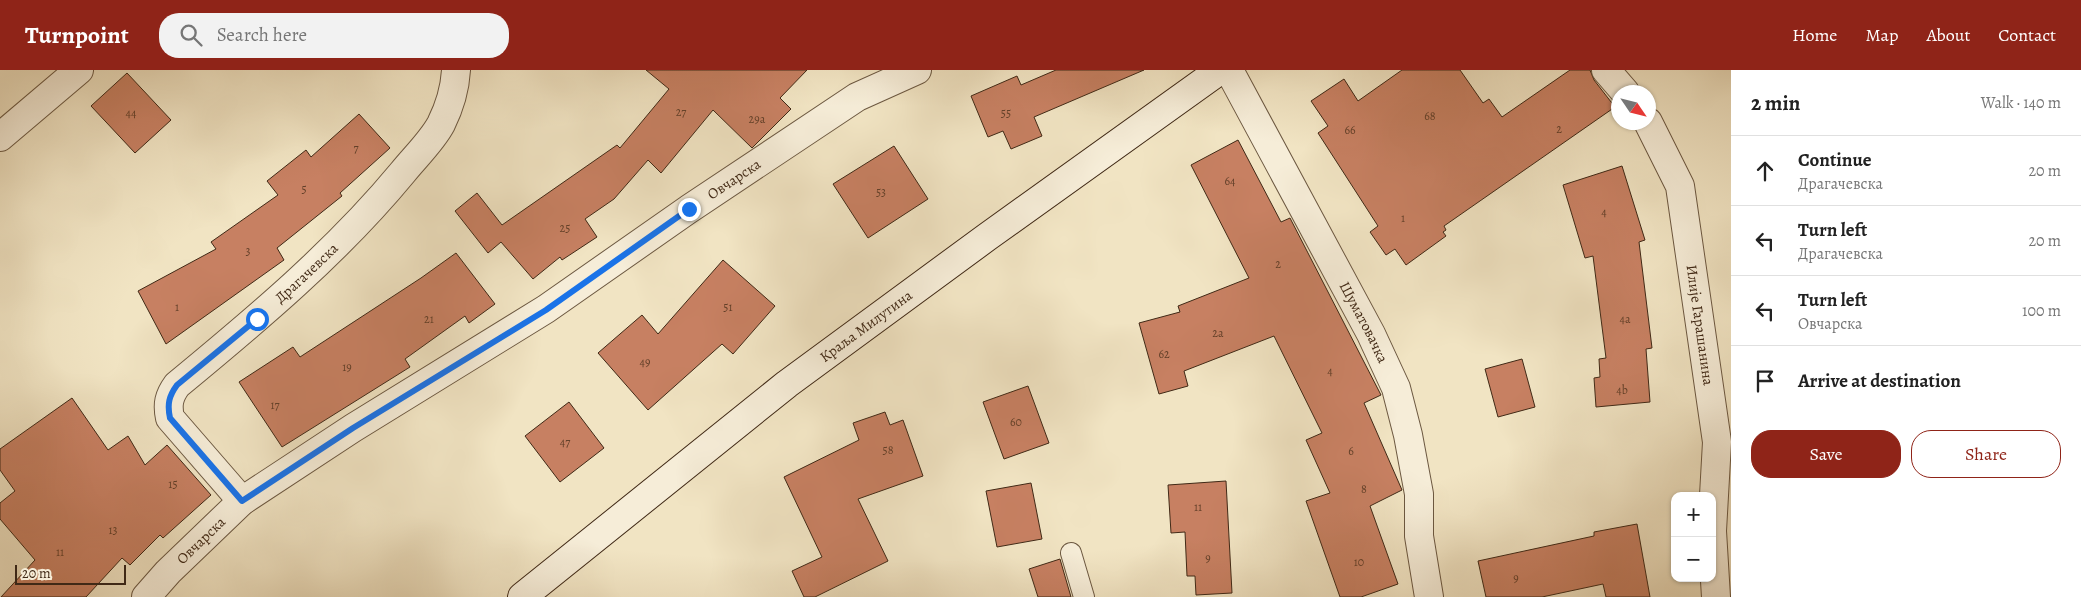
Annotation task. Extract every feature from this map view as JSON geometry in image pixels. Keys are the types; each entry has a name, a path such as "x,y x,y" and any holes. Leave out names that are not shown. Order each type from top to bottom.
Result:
{"street":[{"path":"0,138 79,70"},
{"name":"Драгачевска","path":"242,501 170,418 168,408 172,392 177,385 257,319 339,243 386,192 441,125 455,85 456,70"},
{"name":"Овчарска","path":"146,597 168,572 242,501 353,428 546,310 689,209 857,97 918,70"},
{"name":"Краља Милутина","path":"522,597 787,384 979,242 1220,70"},
{"name":"Шуматовачка","path":"1229,70 1370,334 1396,388 1408,435 1419,494 1419,536 1429,597"},
{"path":"1606,70 1619,85"},
{"name":"Илије Гарашанина","path":"1652,130 1680,186 1717,442 1712,532 1716,597"}],"lane":[{"path":"1071,553 1084,597"}],"building":[{"path":"646,70 807,70 780,98 791,109 752,148 713,110 661,173 648,160 614,199 585,219 597,237 562,260 560,257 533,279 501,242 488,253 455,211 477,193 502,225 617,145 620,148 669,89"},
{"path":"1056,70 1144,70 1034,117 1042,136 1011,149 1003,131 988,137 971,96 1017,76 1021,85"},
{"path":"1402,70 1460,70 1483,103 1489,99 1502,117 1570,70 1590,70 1594,80 1611,102 1611,110 1444,226 1446,230 1443,232 1446,236 1406,265 1395,249 1386,255 1370,232 1378,226 1318,133 1328,126 1311,101 1344,79 1358,101"},
{"path":"127,73 171,120 135,153 91,106"},
{"path":"359,114 390,148 340,193 342,196 277,248 284,260 166,344 138,291 216,249 211,242 278,195 267,181 306,150 311,157"},
{"path":"1238,140 1281,222 1290,218 1381,395 1364,403 1402,490 1370,506 1398,584 1361,597 1340,597 1306,501 1330,493 1306,440 1322,433 1274,336 1184,371 1188,386 1159,394 1139,323 1180,312 1178,306 1249,278 1191,165"},
{"path":"894,146 928,199 868,238 833,184"},
{"path":"1622,166 1645,240 1639,242 1652,348 1646,349 1650,402 1596,407 1594,378 1600,377 1599,359 1606,358 1593,256 1585,258 1563,185"},
{"path":"456,253 495,304 469,323 465,316 405,359 410,367 282,447 239,382 293,347 300,357"},
{"path":"723,260 775,306 733,354 722,344 648,410 598,353 642,315 658,334"},
{"path":"1522,359 1535,407 1498,417 1485,369"},
{"path":"1028,386 1049,443 1004,459 983,402"},
{"path":"72,398 108,450 128,436 145,465 167,445 211,495 163,538 160,535 130,565 122,558 86,597 1,597 35,560 0,519 0,503 15,491 0,470 0,449"},
{"path":"569,402 604,448 560,482 525,436"},
{"path":"885,412 890,425 903,420 923,476 858,499 888,561 815,597 804,597 792,571 822,557 784,477 859,440 853,423"},
{"path":"1226,481 1232,593 1196,595 1195,576 1187,576 1185,532 1171,533 1168,485"},
{"path":"1031,483 1042,539 997,547 986,491"},
{"path":"1637,524 1650,597 1606,597 1603,584 1542,597 1486,597 1478,561 1594,536 1594,532"},
{"path":"1060,559 1071,597 1038,597 1029,569"}],"route":[{"path":"257,319 177,385 169,399 168,408 170,418 242,501 353,428 546,310 689,209"}]}
